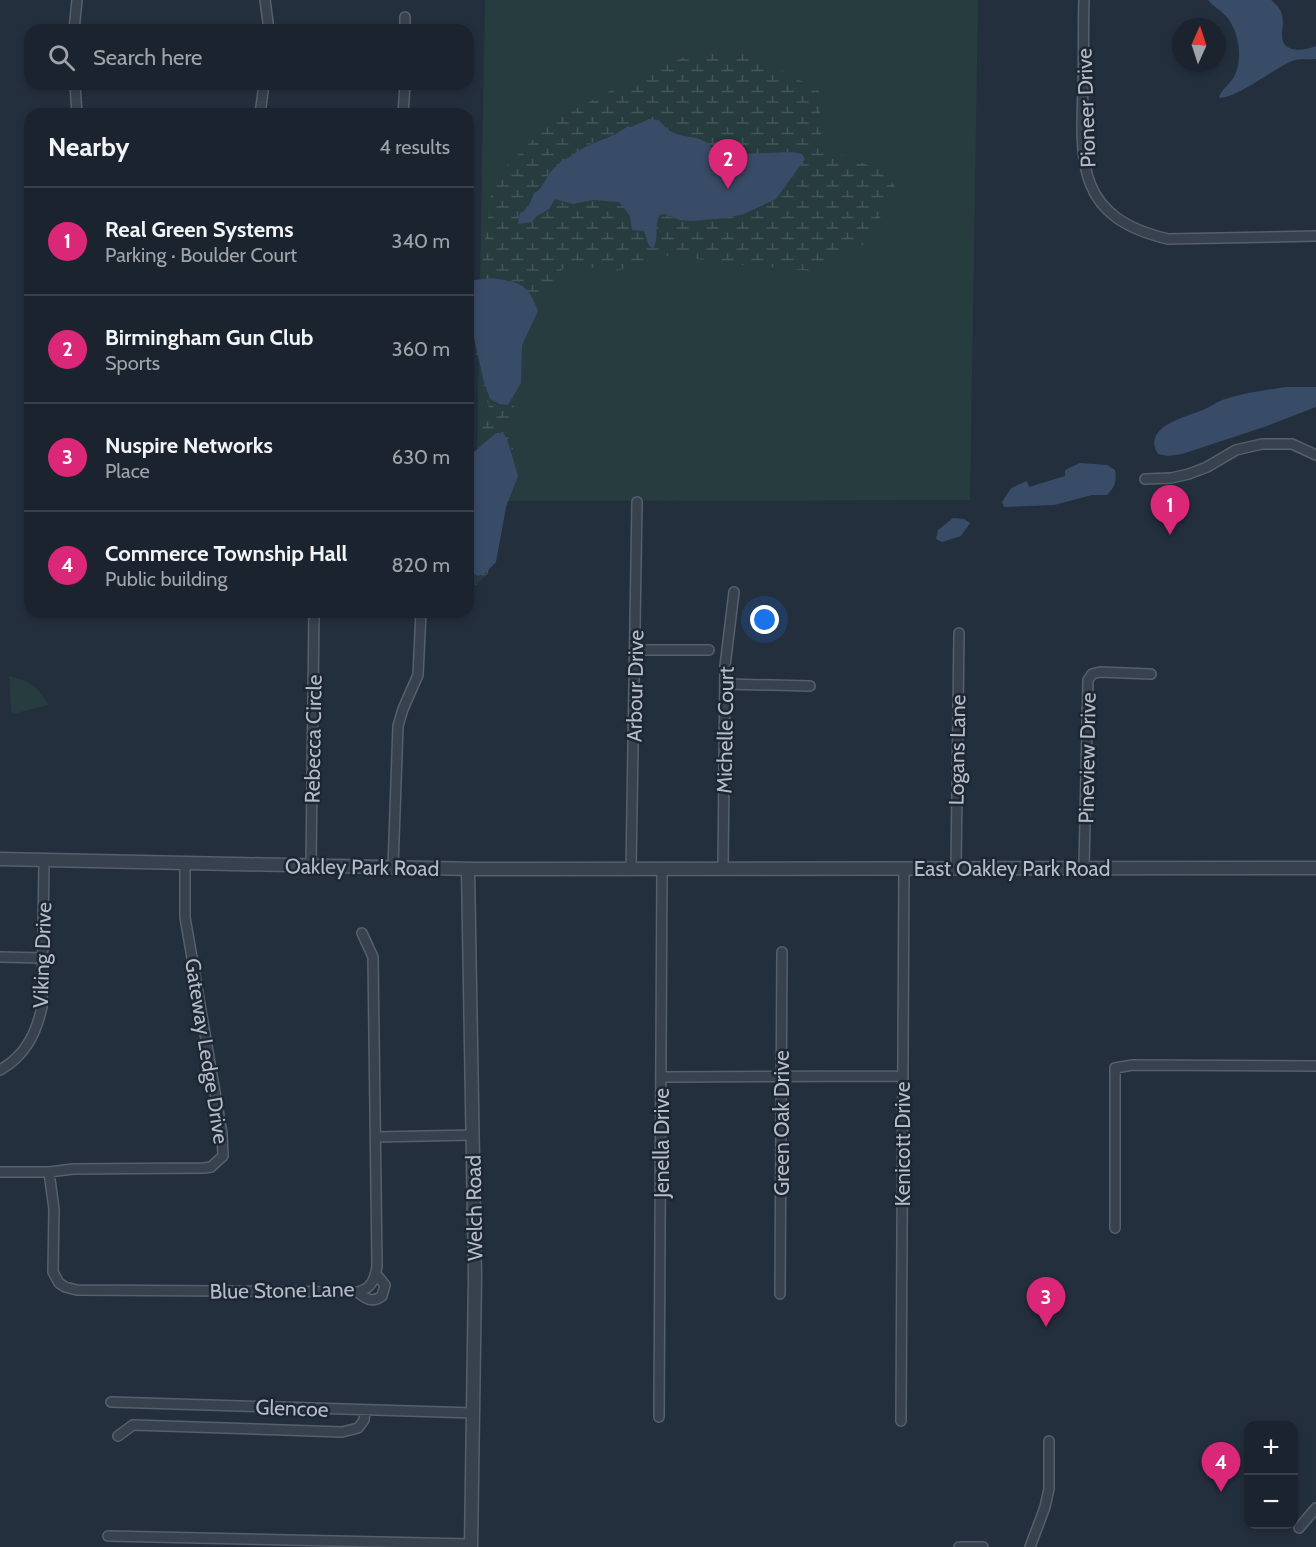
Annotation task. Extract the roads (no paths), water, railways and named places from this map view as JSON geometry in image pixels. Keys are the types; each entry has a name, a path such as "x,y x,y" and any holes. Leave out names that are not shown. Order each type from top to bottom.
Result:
{"street":[{"path":"75,24 77,0"},
{"path":"265,0 267,24"},
{"name":"Pioneer Drive","path":"1084,0 1083,153 1088,181 1093,192 1108,211 1125,224 1147,234 1168,239 1316,236"},
{"path":"405,17 405,24"},
{"path":"75,90 77,108"},
{"path":"261,108 263,90"},
{"path":"404,108 405,90"},
{"path":"1145,478 1171,478 1189,474 1207,467 1236,450 1262,444 1292,444 1316,454"},
{"name":"Arbour Drive","path":"632,869 637,502"},
{"name":"Michelle Court","path":"723,869 727,641 734,592"},
{"name":"Rebecca Circle","path":"311,866 314,618"},
{"path":"393,868 398,726 418,675 421,618"},
{"name":"Logans Lane","path":"956,868 959,633"},
{"path":"636,650 710,650"},
{"name":"Pineview Drive","path":"1084,867 1088,680 1092,674 1100,672 1151,674"},
{"path":"726,684 810,686"},
{"name":"Oakley Park Road","path":"0,859 393,868 723,869"},
{"name":"Viking Drive","path":"0,1070 20,1055 35,1032 42,1007 44,860"},
{"name":"Gateway Ledge Drive","path":"0,1172 204,1168 211,1167 223,1156 222,1133 185,917 185,862"},
{"name":"East Oakley Park Road","path":"723,869 1316,867"},
{"name":"Kenicott Drive","path":"901,1421 904,868"},
{"name":"Welch Road","path":"468,869 473,1135 474,1413 471,1546"},
{"name":"Jenella Drive","path":"659,1417 662,869"},
{"name":"Blue Stone Lane","path":"49,1172 53,1201 53,1272 59,1283 65,1287 77,1290 358,1292 371,1285 376,1274 373,957 362,933"},
{"name":"Green Oak Drive","path":"780,1294 782,952"},
{"path":"0,957 44,958"},
{"path":"1115,1228 1115,1068 1316,1066"},
{"path":"661,1077 902,1076"},
{"path":"376,1137 473,1135"},
{"path":"358,1292 371,1300 382,1296 385,1285 376,1274"},
{"name":"Glencoe","path":"111,1402 474,1413"},
{"path":"118,1436 134,1425 342,1432 358,1428 364,1420 365,1411"},
{"path":"1030,1547 1045,1508 1049,1489 1049,1441"},
{"path":"1299,1528 1316,1508"},
{"path":"108,1536 471,1546"},
{"path":"959,1547 983,1547"}],"water":[{"path":"1208,0 1271,0 1281,13 1285,45 1300,50 1316,46 1316,59 1292,61 1245,89 1219,98 1235,75 1239,52 1237,37 1230,22"},
{"path":"649,119 659,120 665,127 677,134 701,140 708,144 716,155 791,152 802,154 805,159 776,199 744,214 691,221 679,220 665,214 660,215 653,248 649,246 644,231 632,230 630,216 619,202 593,200 573,204 555,199 549,209 532,222 518,224 520,213 527,207 534,193 564,159 628,126 631,127"},
{"path":"491,278 516,283 526,289 538,311 522,345 521,383 508,405 499,404 490,399 484,382 474,338 474,280"},
{"path":"1286,387 1316,387 1316,407 1182,454 1168,456 1158,454 1154,445 1155,437 1166,425 1225,399"},
{"path":"496,433 503,433 507,439 518,476 506,507 496,562 485,573 478,576 474,574 474,452"},
{"path":"1080,463 1107,465 1115,470 1115,483 1107,495 1092,495 1054,505 1004,507 1002,502 1011,488 1027,481 1029,487 1065,476 1065,470"},
{"path":"953,518 964,519 970,523 961,536 942,542 936,539 938,530"}],"place":[{"name":"Birmingham Gun Club","path":"728,189"},
{"name":"Real Green Systems","path":"1170,535"},
{"name":"Nuspire Networks","path":"1046,1327"},
{"name":"Commerce Township Hall","path":"1221,1492"}]}
